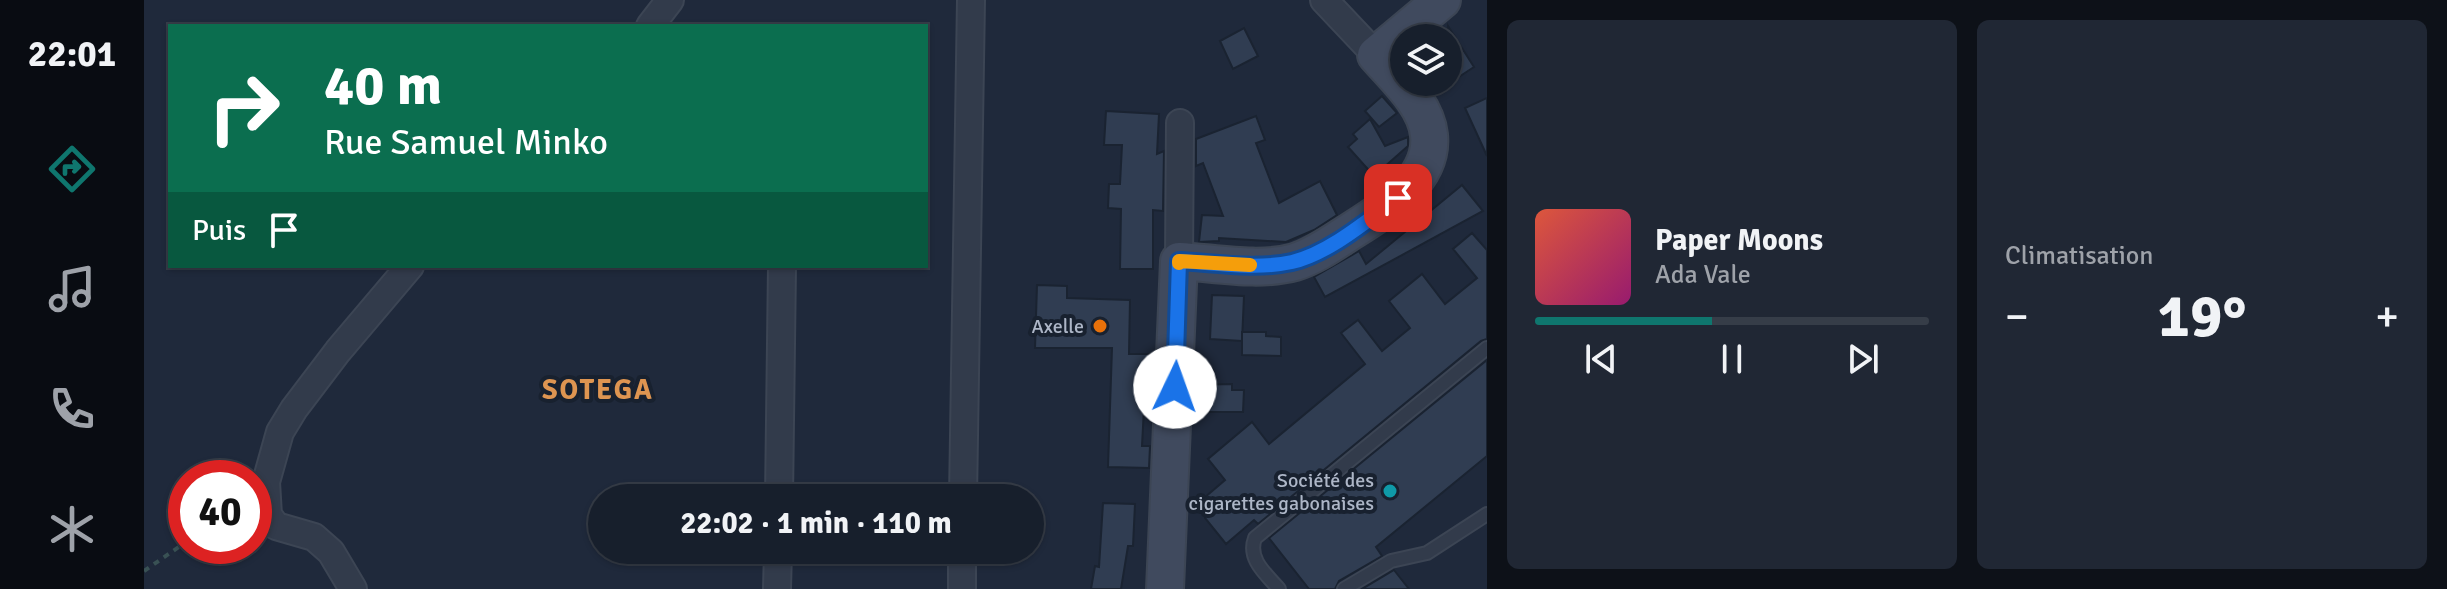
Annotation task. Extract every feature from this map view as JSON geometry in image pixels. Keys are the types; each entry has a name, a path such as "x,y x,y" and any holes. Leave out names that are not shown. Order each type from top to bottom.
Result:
{"street":[{"path":"652,24 670,0"},
{"path":"963,484 971,0"},
{"path":"1179,261 1263,265 1294,262 1324,248 1398,198 1422,168 1429,150 1429,132 1414,100 1324,0"},
{"path":"1376,55 1442,0"},
{"path":"1165,589 1179,261 1180,123"},
{"path":"353,589 331,552 314,537 276,526 268,515 266,482 280,432 338,351 408,268"},
{"path":"779,484 782,268"},
{"path":"777,589 778,564"},
{"path":"962,564 962,589"}],"lane":[{"path":"1279,589 1254,559 1251,548 1255,538 1487,348"},
{"path":"1344,589 1391,561 1427,553 1487,514"}],"path":[{"path":"144,571 168,554"}],"building":[{"path":"1244,28 1258,56 1233,69 1220,41"},
{"path":"1462,48 1474,67 1462,75"},
{"path":"1382,96 1397,113 1379,127 1365,111"},
{"path":"1487,98 1487,156 1465,108"},
{"path":"1106,111 1159,114 1157,154 1164,151 1163,211 1153,210 1153,269 1120,269 1121,209 1108,208 1109,184 1120,184 1122,145 1104,145"},
{"path":"1256,116 1265,140 1256,143 1279,203 1320,181 1337,215 1314,230 1286,242 1219,238 1219,241 1199,242 1202,215 1223,216 1203,163 1196,166 1196,139"},
{"path":"1370,119 1385,146 1408,137 1408,146 1374,176 1348,147 1357,139 1353,134"},
{"path":"1462,185 1483,211 1325,297 1314,277 1359,251 1366,264"},
{"path":"1472,233 1487,250 1487,339 1258,524 1254,520 1226,544 1205,518 1208,502 1204,498 1225,480 1208,459 1252,422 1269,444 1365,364 1341,333 1358,320 1382,351 1410,328 1389,301 1422,274 1445,304 1477,278 1453,249"},
{"path":"1037,285 1067,286 1067,298 1130,300 1129,354 1150,354 1148,380 1153,381 1152,408 1144,408 1142,446 1150,446 1149,468 1108,467 1112,348 1035,348"},
{"path":"1212,295 1244,296 1242,341 1210,339"},
{"path":"1242,332 1266,332 1266,336 1281,337 1281,356 1242,355"},
{"name":"Société des cigarettes gabonaises","path":"1487,360 1487,456 1376,547 1382,556 1339,581 1335,589 1309,589 1269,538"},
{"path":"1232,384 1232,390 1244,390 1243,412 1194,412 1195,385"},
{"path":"1103,503 1135,504 1133,546 1128,546 1121,589 1091,589 1095,566 1099,567"},
{"path":"1394,570 1409,589 1362,589"}],"slow traffic":[{"path":"1179,263 1250,265"}],"place":[{"name":"Axelle","path":"1100,326"},
{"name":"Société des cigarettes gabonaises","path":"1390,491"}],"district":[{"name":"SOTEGA","path":"598,389"}],"route":[{"path":"1175,387 1179,261 1252,265 1294,262 1315,254 1398,198"}]}
